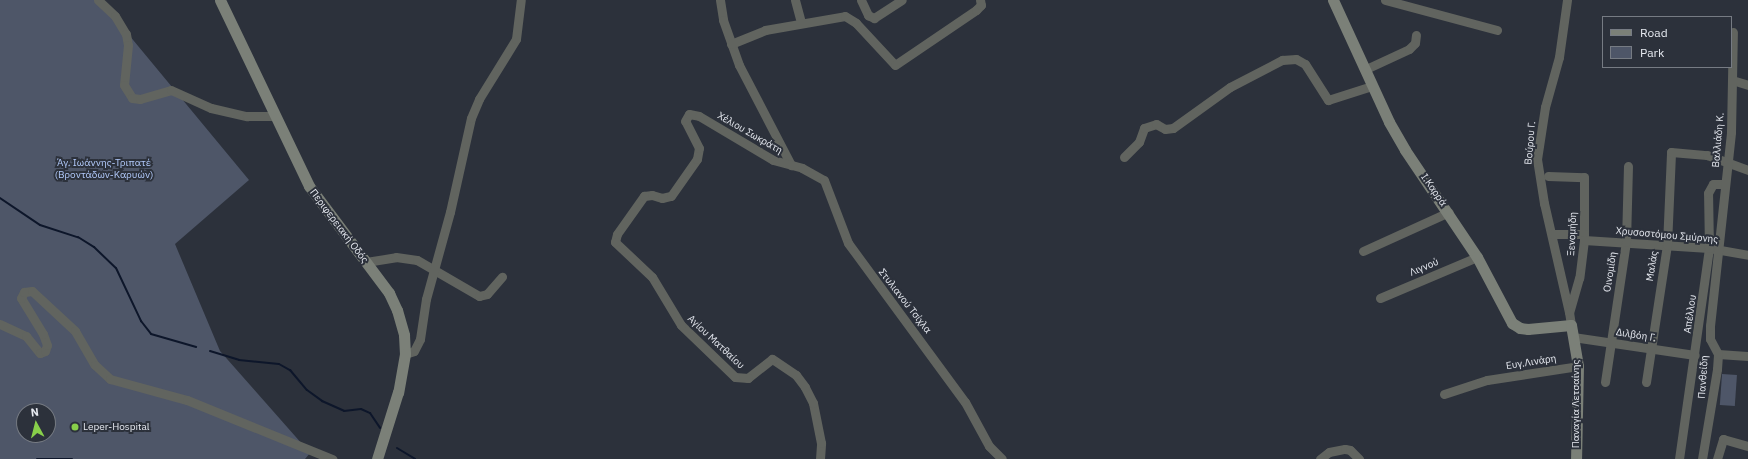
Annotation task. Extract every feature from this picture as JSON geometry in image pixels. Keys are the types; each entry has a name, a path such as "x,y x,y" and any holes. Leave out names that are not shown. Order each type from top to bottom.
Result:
{"main road":[{"name":"Περιφερειακή Οδός","path":"220,0 309,186 389,293 397,310 405,354 398,392 377,459"},
{"name":"Ι.Καρρά","path":"1333,0 1366,69 1372,86 1405,150 1449,212 1477,257 1515,327 1572,331"},
{"name":"Παναγία Λετσαίνης","path":"1572,331 1578,366 1576,459"}],"street":[{"path":"98,0 115,16 126,34 128,45 124,85 132,98 140,99 171,90 211,108 246,116 275,116"},
{"path":"405,354 414,351 420,339 426,299 436,270 471,118 479,99 516,39 521,0"},
{"name":"Χέλιου Σωκράτη","path":"720,0 731,44 791,165"},
{"path":"795,0 801,22"},
{"path":"861,0 868,15 874,18 902,0"},
{"path":"731,44 760,31 801,22 841,16 849,18 895,65 976,10 981,5 980,0"},
{"path":"1385,0 1497,30"},
{"name":"Βούρου Γ.","path":"1567,0 1559,57 1546,106 1538,158 1552,234 1569,312"},
{"name":"Βαλλιάδη Κ.","path":"1720,250 1724,184 1728,162 1733,32"},
{"path":"1366,69 1409,49 1415,43 1416,35"},
{"path":"1124,157 1139,142 1144,128 1156,124 1165,129 1173,128 1230,86 1288,59 1296,59 1305,64 1328,100 1372,86"},
{"path":"1732,80 1748,85"},
{"name":"Χέλιου Σωκράτη","path":"617,234 644,196 652,195 662,198 673,194 697,159 699,148 685,121 689,114 699,116 773,160 791,165"},
{"name":"Μαλάς","path":"1646,382 1667,244 1671,152 1707,156 1728,162"},
{"path":"1728,162 1748,170"},
{"name":"Στυλιανού Τσίχλα","path":"791,165 817,174 827,182 848,243 965,402 989,446 1002,459"},
{"name":"Οινομίδη","path":"1605,382 1626,242 1628,166"},
{"name":"Ξενομήδη","path":"1548,176 1584,177 1584,237 1579,278 1569,312 1572,331"},
{"name":"Απέλλου","path":"1679,459 1695,355 1709,248 1708,193 1713,184 1724,184"},
{"path":"1363,251 1449,212"},
{"name":"Αγίου Ματθαίου","path":"617,234 615,242 618,247 652,277 681,325 732,374 745,379 773,359 800,379 809,394 816,415 821,443 820,459"},
{"name":"Χρυσοστόμου Σμύρνης","path":"1552,234 1626,242 1709,248 1748,254"},
{"name":"Πανθείδη","path":"1702,459 1712,404 1718,354 1710,340 1710,326 1720,250"},
{"name":"Λιγνού","path":"1380,298 1477,257"},
{"path":"366,262 383,258 408,258 436,270 479,296 487,294 502,277"},
{"path":"0,324 26,336 40,353 45,351 47,345 43,334 21,298 24,292 32,291 75,331 95,365 110,379 187,400 332,459"},
{"name":"Διλβόη Γ.","path":"1572,331 1610,342 1695,355"},
{"path":"1718,354 1748,356"},
{"name":"Ευγ.Λινάρη","path":"1444,394 1487,380 1578,366"},
{"path":"1717,459 1720,445 1725,439 1748,446"},
{"path":"1320,459 1329,452 1344,449 1350,450 1359,459"}],"green space":[{"name":"Άγ. Ιωάννης-Τριπατέ (Βροντάδων-Καρυών)","path":"0,0 100,0 249,180 175,244 220,351 310,453 305,459 0,459"},
{"path":"1722,374 1737,375 1735,406 1720,405"}],"waterway":[{"path":"0,198 40,225 78,237 94,247 116,268 141,321 151,334 196,347"},
{"path":"210,351 239,360 279,364 290,370 307,390 322,401 344,411 361,409 370,413 380,428"},
{"path":"397,448 415,459"},
{"path":"37,459 72,459"}],"place":[{"name":"Leper-Hospital","path":"75,427"}]}
